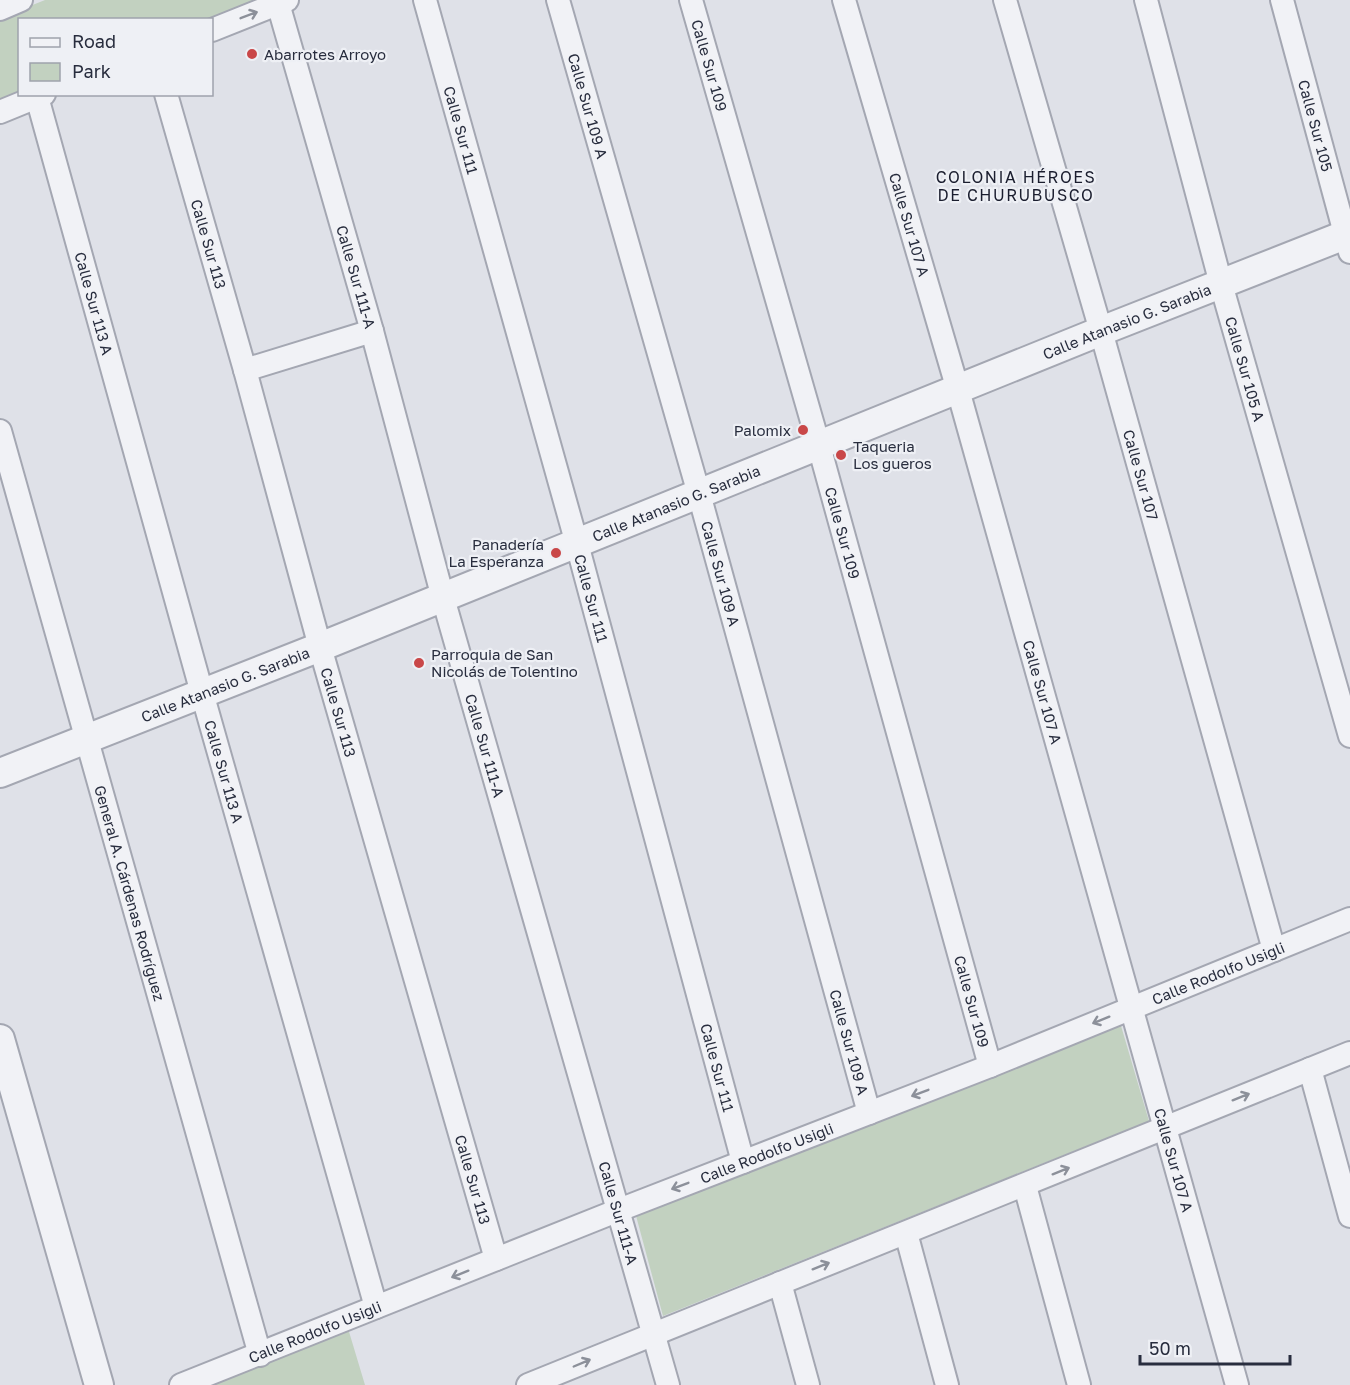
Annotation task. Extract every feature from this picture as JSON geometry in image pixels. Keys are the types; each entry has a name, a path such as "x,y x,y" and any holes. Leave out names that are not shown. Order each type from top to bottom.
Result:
{"street":[{"name":"Calle Sur 111","path":"424,0 577,544 743,1162"},
{"name":"Calle Sur 109 A","path":"558,0 699,494 869,1113"},
{"name":"Calle Sur 109","path":"691,0 819,446 990,1065"},
{"name":"Calle Sur 107 A","path":"844,0 958,390 1236,1385"},
{"name":"Calle Sur 107","path":"1005,0 1101,331 1274,950"},
{"name":"Calle Sur 105 A","path":"1146,0 1221,284 1350,736"},
{"name":"Calle Sur 105","path":"1282,0 1348,240"},
{"path":"213,30 281,1"},
{"name":"Calle Sur 111-A","path":"281,1 443,598 668,1385"},
{"path":"0,112 40,96"},
{"name":"Calle Sur 113 A","path":"40,96 202,693 376,1307"},
{"name":"Calle Sur 113","path":"167,96 245,370 320,647 496,1259"},
{"name":"Calle Atanasio G. Sarabia","path":"0,772 443,598 1101,331 1221,284 1348,240"},
{"path":"245,370 372,331"},
{"name":"General A. Cárdenas Rodríguez","path":"0,431 260,1355"},
{"name":"Calle Rodolfo Usigli","path":"182,1385 990,1065 1350,919"},
{"path":"0,1039 99,1385"},
{"path":"528,1385 1350,1053"},
{"path":"1310,1069 1350,1216"},
{"path":"1025,1185 1079,1385"},
{"path":"906,1233 947,1385"},
{"path":"780,1283 808,1385"}],"green space":[{"path":"45,0 286,0 213,20 18,18 18,96 0,109 0,18"},
{"path":"1119,1019 1149,1121 663,1316 635,1212"},
{"path":"347,1325 365,1385 195,1385"}],"place":[{"name":"Abarrotes Arroyo","path":"252,54"},
{"name":"Palomix","path":"803,430"},
{"name":"Taqueria Los gueros","path":"841,455"},
{"name":"Panadería La Esperanza","path":"556,553"},
{"name":"Parroquia de San Nicolás de Tolentino","path":"419,663"}],"district":[{"name":"COLONIA HÉROES DE CHURUBUSCO","path":"1016,186"}]}
